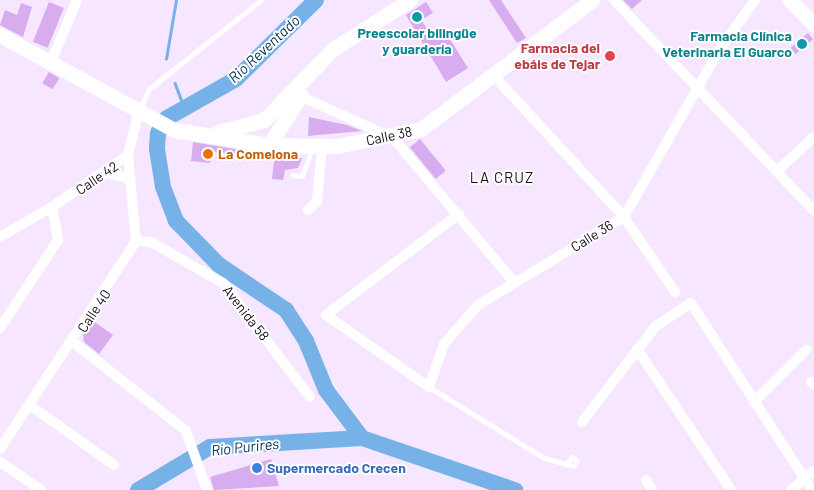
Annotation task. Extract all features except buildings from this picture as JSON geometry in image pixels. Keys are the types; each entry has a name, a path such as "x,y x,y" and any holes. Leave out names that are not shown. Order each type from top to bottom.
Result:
{"main road":[{"path":"0,36 143,116 173,129 228,131 256,124 282,104 306,72 333,49 410,0"},
{"name":"Calle 38","path":"173,129 269,145 318,146 393,138 422,129 592,0"},
{"path":"790,0 814,25"},
{"path":"269,145 333,49"}],"street":[{"path":"50,64 78,0"},
{"path":"614,0 814,211"},
{"name":"Calle 36","path":"429,387 444,344 459,322 514,282 624,217 697,86 738,18 755,0"},
{"path":"494,76 624,217 675,292"},
{"path":"300,96 393,138 514,282"},
{"name":"Calle 42","path":"0,237 106,173 128,156 143,116"},
{"path":"777,171 814,138"},
{"path":"308,210 317,202 318,146"},
{"path":"128,156 136,241"},
{"path":"106,173 129,178"},
{"path":"0,328 58,240 52,207"},
{"path":"429,387 326,315 458,214"},
{"name":"Calle 40","path":"0,449 73,342 136,241"},
{"name":"Avenida 58","path":"136,241 151,242 223,283 310,397"},
{"path":"582,422 637,349 664,319 691,303 812,490"},
{"path":"73,342 173,419 193,444 207,490"},
{"path":"637,349 731,490"},
{"path":"754,402 806,350"},
{"path":"31,406 114,465"},
{"path":"0,462 41,490"},
{"path":"791,490 814,470"},
{"path":"646,480 652,490"}],"lane":[{"name":"Calle 42","path":"143,116 149,89 261,0"},
{"path":"292,175 302,176 318,146"},
{"path":"429,387 544,458 568,462"}],"waterway":[{"path":"166,59 176,0"},
{"name":"Rio Reventado","path":"316,0 236,79 167,118 158,133 157,149 163,187 176,221 219,265 286,310 306,341 326,390 362,438"},
{"path":"175,83 184,106"},
{"name":"Río Purires","path":"138,490 210,447 362,438 515,490"}],"place":[{"name":"Preescolar bilingüe y guardería","path":"417,17"},
{"name":"Farmacia Clínica Veterinaria El Guarco","path":"802,44"},
{"name":"Farmacia del ebáis de Tejar","path":"610,56"},
{"name":"La Comelona","path":"208,154"},
{"name":"Supermercado Crecen","path":"257,468"}],"district":[{"name":"LA CRUZ","path":"502,178"}]}
